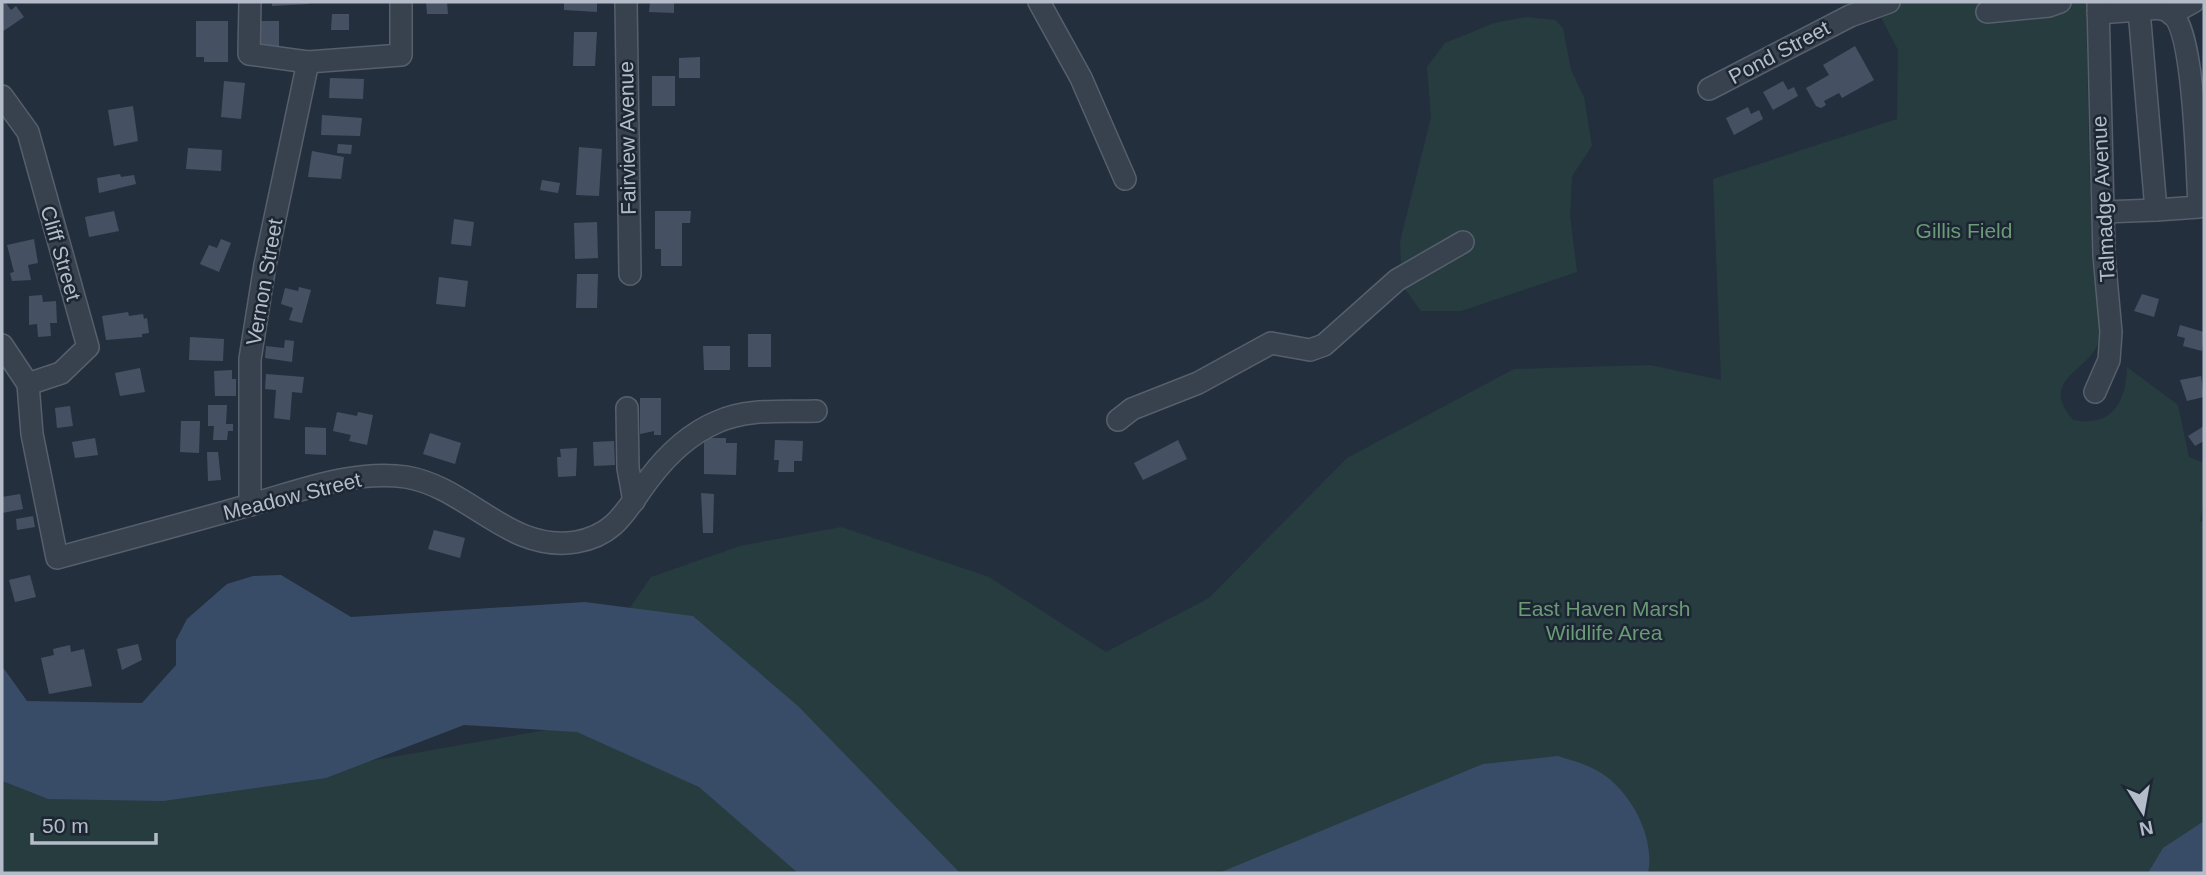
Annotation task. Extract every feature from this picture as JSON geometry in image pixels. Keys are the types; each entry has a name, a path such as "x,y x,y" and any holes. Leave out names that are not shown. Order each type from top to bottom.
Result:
{"street":[{"path":"250,2 249,54 309,62 401,55 401,2"},
{"name":"Fairview Avenue","path":"626,2 629,274"},
{"path":"1039,2 1081,78 1125,179"},
{"name":"Pond Street","path":"1709,89 1840,21 1889,2"},
{"path":"1987,12 2049,6 2060,2"},
{"path":"2172,14 2193,2"},
{"path":"2098,7 2140,10 2161,8 2172,14 2177,21 2188,53 2202,207 2103,212"},
{"name":"Talmadge Avenue","path":"2095,392 2109,360 2112,332 2103,212 2098,7"},
{"path":"2140,10 2156,210"},
{"name":"Vernon Street","path":"250,505 250,359 265,265 309,62"},
{"name":"Cliff Street","path":"2,96 27,132 88,348 61,373 28,384"},
{"path":"1118,421 1132,409 1198,383 1271,343 1310,350 1324,345 1397,280 1464,242"},
{"name":"Meadow Street","path":"2,345 28,384 32,434 57,558 332,483 372,476 410,477 430,485 522,536 553,544 592,539 620,522 671,453 692,435 718,421 740,415 816,411"},
{"path":"626,408 628,468 634,501"}],"green space":[{"name":"East Haven Marsh Wildlife Area","path":"1900,2 2086,2 2092,236 2101,326 2096,349 2070,375 2061,393 2063,405 2073,420 2098,420 2114,410 2120,401 2127,367 2178,405 2189,457 2204,463 2204,500 2200,521 2204,523 2204,873 2,873 2,781 48,799 230,791 369,761 546,730 651,577 740,546 841,527 989,577 1106,652 1209,598 1347,458 1514,369 1650,365 1721,380 1713,179 1897,119 1898,50 1878,12"},
{"path":"1526,17 1555,20 1563,28 1571,70 1584,97 1592,146 1572,176 1570,215 1577,272 1461,311 1421,311 1402,285 1400,242 1431,118 1427,67 1445,43 1494,23"}],"water":[{"path":"281,575 351,617 585,602 693,616 798,706 960,873 798,873 699,787 577,732 464,725 326,778 163,801 48,799 2,781 2,666 27,701 142,703 176,665 176,640 187,619 227,584 253,576"},
{"path":"1558,756 1594,769 1618,787 1628,799 1637,813 1648,843 1648,873 1219,873 1483,764"},
{"path":"2204,821 2204,873 2148,873 2163,848"}],"building":[{"path":"5,2 11,10 16,6 24,17 2,32 2,5"},
{"path":"272,2 309,2 309,4 272,6"},
{"path":"426,2 447,2 448,14 427,14"},
{"path":"564,2 597,2 597,12 564,10"},
{"path":"650,2 674,2 674,13 649,12"},
{"path":"332,14 349,14 349,30 331,30"},
{"path":"196,21 228,21 228,62 204,62 204,57 196,57"},
{"path":"260,21 279,21 279,50 260,50"},
{"path":"574,32 597,32 595,66 573,66"},
{"path":"1855,46 1874,80 1842,98 1839,93 1824,101 1826,105 1821,108 1816,106 1806,88 1829,75 1823,65"},
{"path":"700,57 700,78 679,78 679,58"},
{"path":"652,76 675,76 675,106 652,106"},
{"path":"330,78 364,79 363,99 329,98"},
{"path":"224,81 245,83 241,119 221,117"},
{"path":"1783,81 1788,90 1794,87 1798,96 1773,110 1763,92"},
{"path":"133,106 138,141 114,146 108,110"},
{"path":"1748,107 1751,114 1759,110 1763,119 1734,135 1726,118"},
{"path":"322,115 362,118 360,136 321,135"},
{"path":"338,144 352,145 351,154 337,153"},
{"path":"579,147 602,149 599,196 576,195"},
{"path":"188,148 222,150 221,171 186,169"},
{"path":"312,151 344,157 341,179 308,177"},
{"path":"120,174 121,177 134,175 136,184 99,193 97,178"},
{"path":"542,180 560,183 558,193 540,190"},
{"path":"114,211 119,231 89,237 85,217"},
{"path":"655,211 691,211 690,223 682,223 682,266 661,266 661,249 655,249"},
{"path":"454,219 474,222 471,246 451,244"},
{"path":"597,222 598,258 575,259 574,223"},
{"path":"34,239 38,263 28,265 31,280 12,281 10,273 14,272 7,245"},
{"path":"221,239 231,243 219,272 200,264 209,245 217,248"},
{"path":"577,274 598,274 597,308 576,308"},
{"path":"439,277 468,281 465,307 436,304"},
{"path":"299,287 311,290 302,323 289,320 293,308 281,304 285,288 298,291"},
{"path":"2142,294 2159,299 2154,317 2134,311"},
{"path":"42,295 43,302 56,301 57,323 50,323 51,336 38,337 37,324 29,325 29,296"},
{"path":"128,312 129,316 143,314 144,319 147,318 149,333 142,334 142,337 106,340 102,316"},
{"path":"2180,325 2204,332 2202,351 2183,346 2185,338 2177,336"},
{"path":"748,334 771,334 771,367 748,367"},
{"path":"190,337 224,339 223,361 189,360"},
{"path":"285,340 294,341 292,362 265,358 266,346 284,348"},
{"path":"703,346 730,346 730,370 704,370"},
{"path":"140,368 145,392 120,396 115,373"},
{"path":"232,370 232,379 236,379 236,396 215,396 214,371"},
{"path":"266,374 304,377 302,393 292,392 290,420 274,418 276,390 265,389"},
{"path":"2201,376 2204,397 2187,401 2180,380"},
{"path":"640,398 661,398 661,435 654,435 654,431 640,434"},
{"path":"208,405 227,405 226,424 233,424 233,431 228,431 227,440 213,440 214,426 208,426"},
{"path":"70,406 73,426 57,428 55,408"},
{"path":"337,412 357,416 358,412 373,415 367,445 349,441 351,435 333,431"},
{"path":"181,421 200,421 199,453 180,452"},
{"path":"2204,426 2204,441 2195,446 2188,436"},
{"path":"305,427 326,428 326,455 305,454"},
{"path":"430,433 461,443 455,464 423,454"},
{"path":"95,438 98,455 75,458 72,442"},
{"path":"704,438 726,438 726,443 737,443 736,475 704,474"},
{"path":"775,440 803,441 802,461 794,461 794,472 778,472 779,460 774,460"},
{"path":"1178,440 1187,459 1143,480 1134,463"},
{"path":"614,441 615,465 594,466 593,442"},
{"path":"577,448 576,476 558,477 557,457 561,457 560,449"},
{"path":"207,452 218,452 221,480 208,481"},
{"path":"701,493 714,494 713,533 703,533"},
{"path":"20,494 23,509 2,513 2,497"},
{"path":"33,516 35,527 17,530 16,519"},
{"path":"434,530 465,538 460,558 428,549"},
{"path":"30,575 36,597 15,602 9,580"},
{"path":"138,644 142,660 122,670 117,649"},
{"path":"70,645 71,652 84,649 92,686 49,694 41,658 54,655 53,649"}],"park label":[{"name":"Gillis Field","path":"1964,230"}]}
